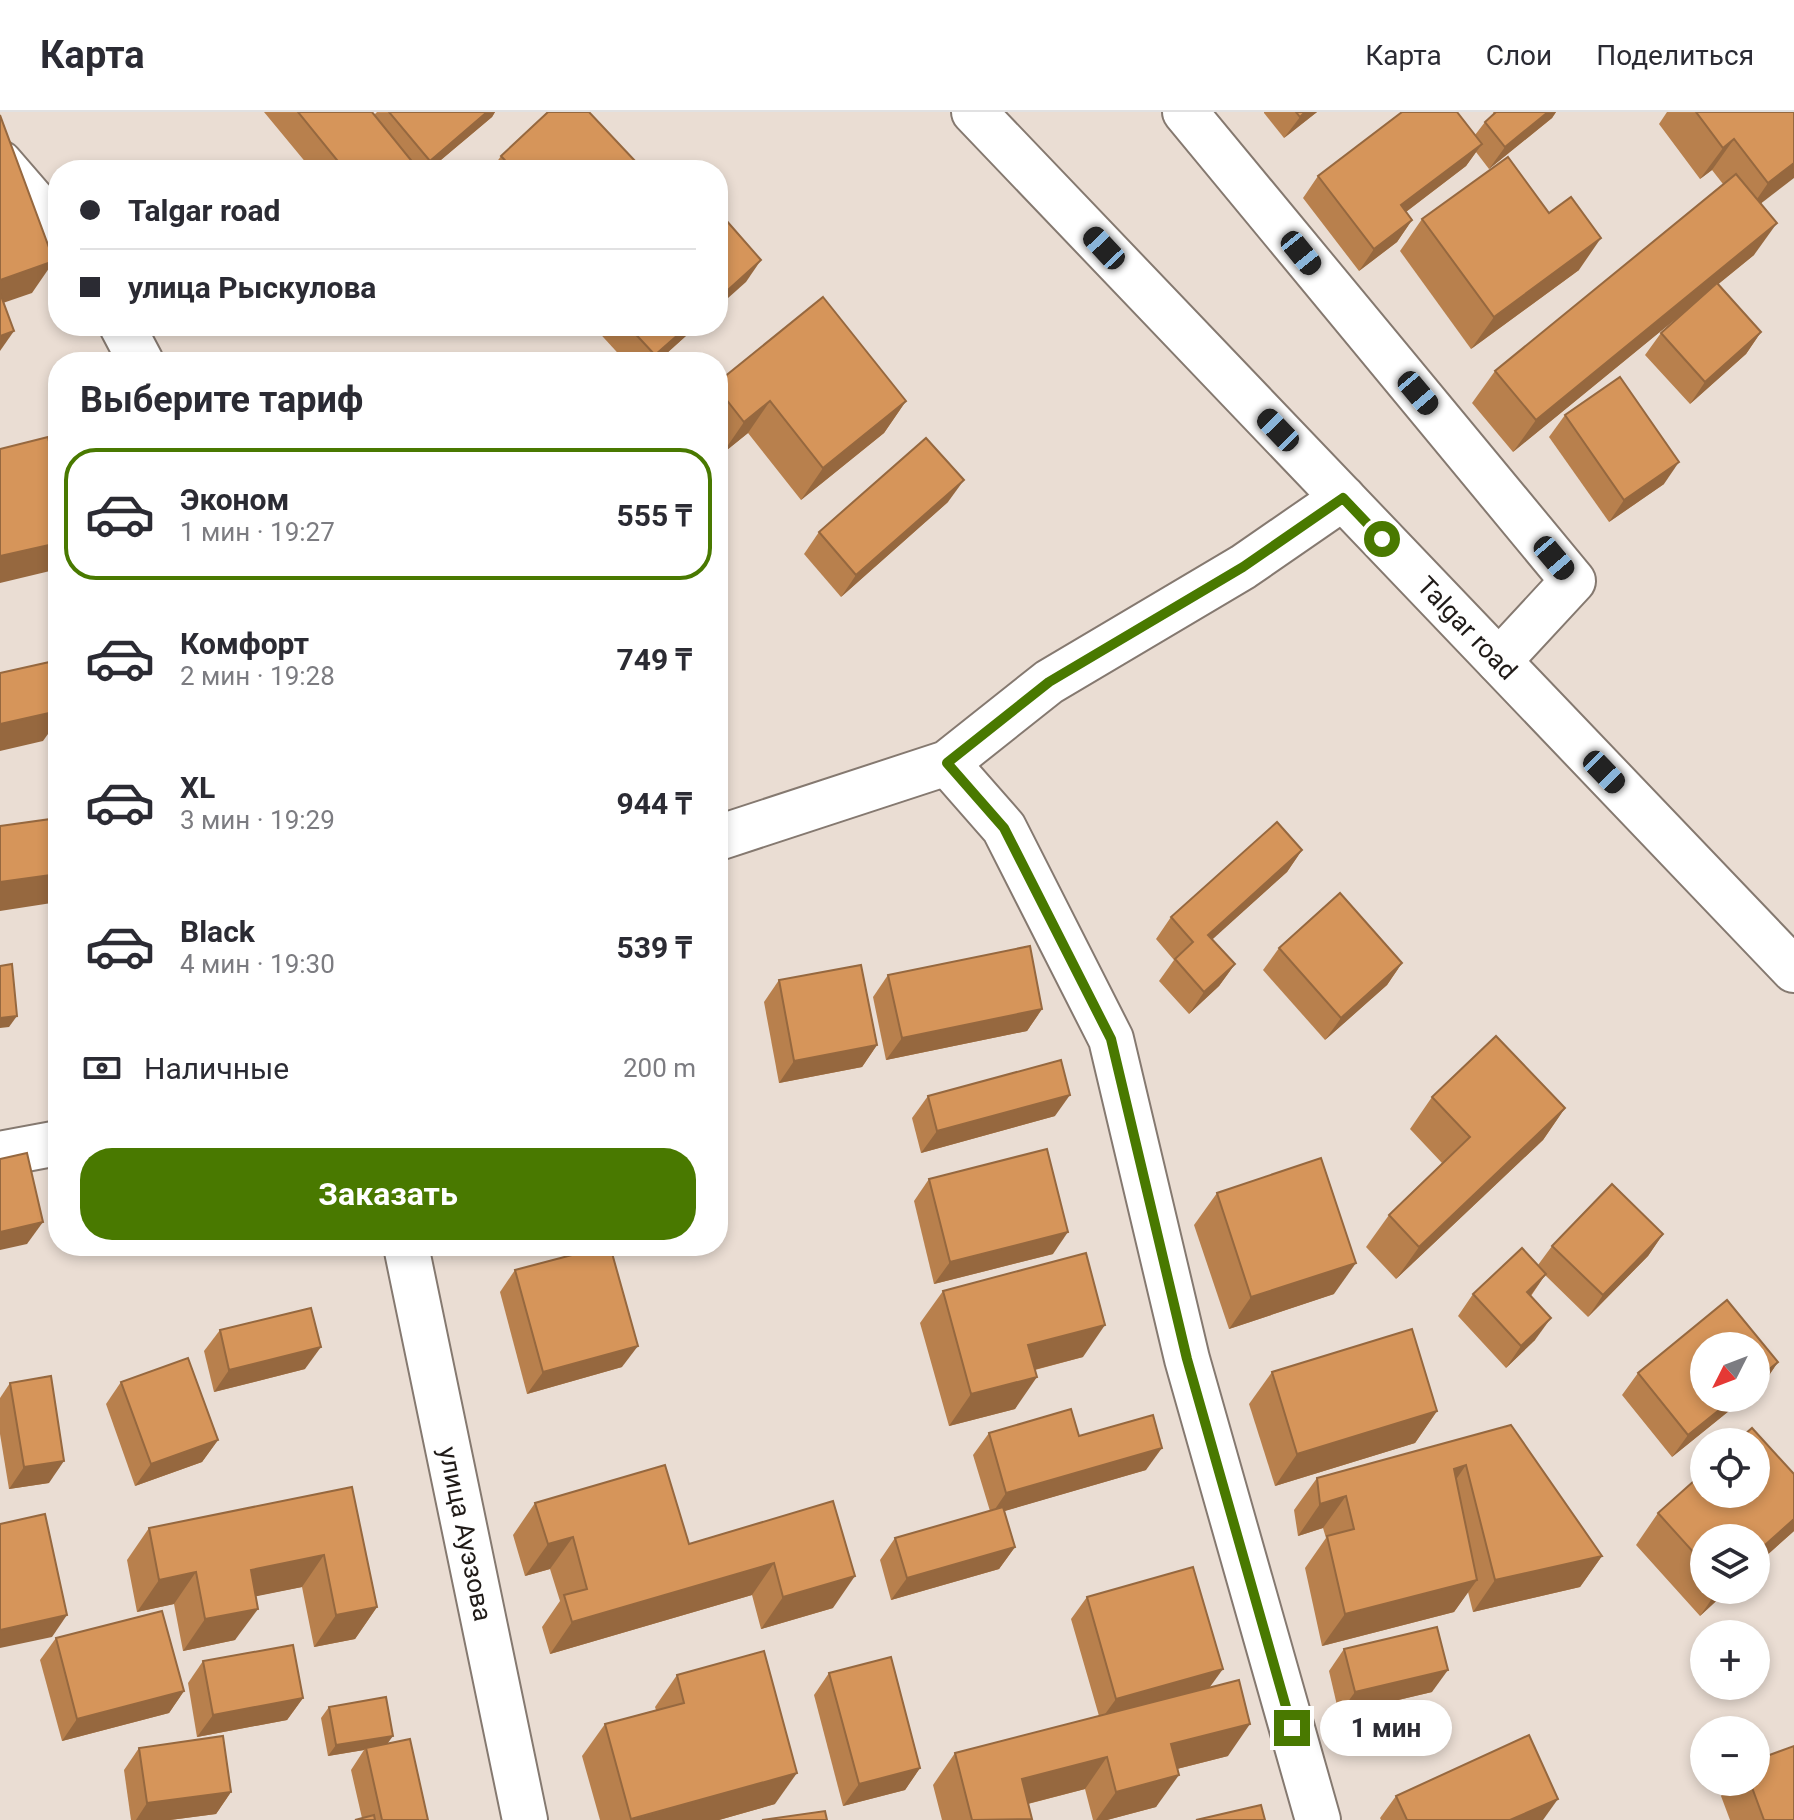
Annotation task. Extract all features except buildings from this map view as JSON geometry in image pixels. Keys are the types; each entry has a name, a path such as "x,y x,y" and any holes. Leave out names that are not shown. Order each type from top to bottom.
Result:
{"street":[{"name":"Talgar road","path":"974,112 1794,970"},
{"path":"1185,112 1573,581 1499,661"},
{"path":"0,163 48,218"},
{"path":"728,835 947,763 1049,682 1243,567 1343,498"},
{"path":"947,763 1004,828 1111,1039 1187,1359 1318,1820"},
{"path":"0,1154 48,1145"},
{"name":"улица Ауэзова","path":"408,1256 525,1820"}],"route":[{"path":"1292,1728 1187,1359 1111,1039 1004,828 947,763 1049,682 1243,567 1343,498 1382,539"}]}
